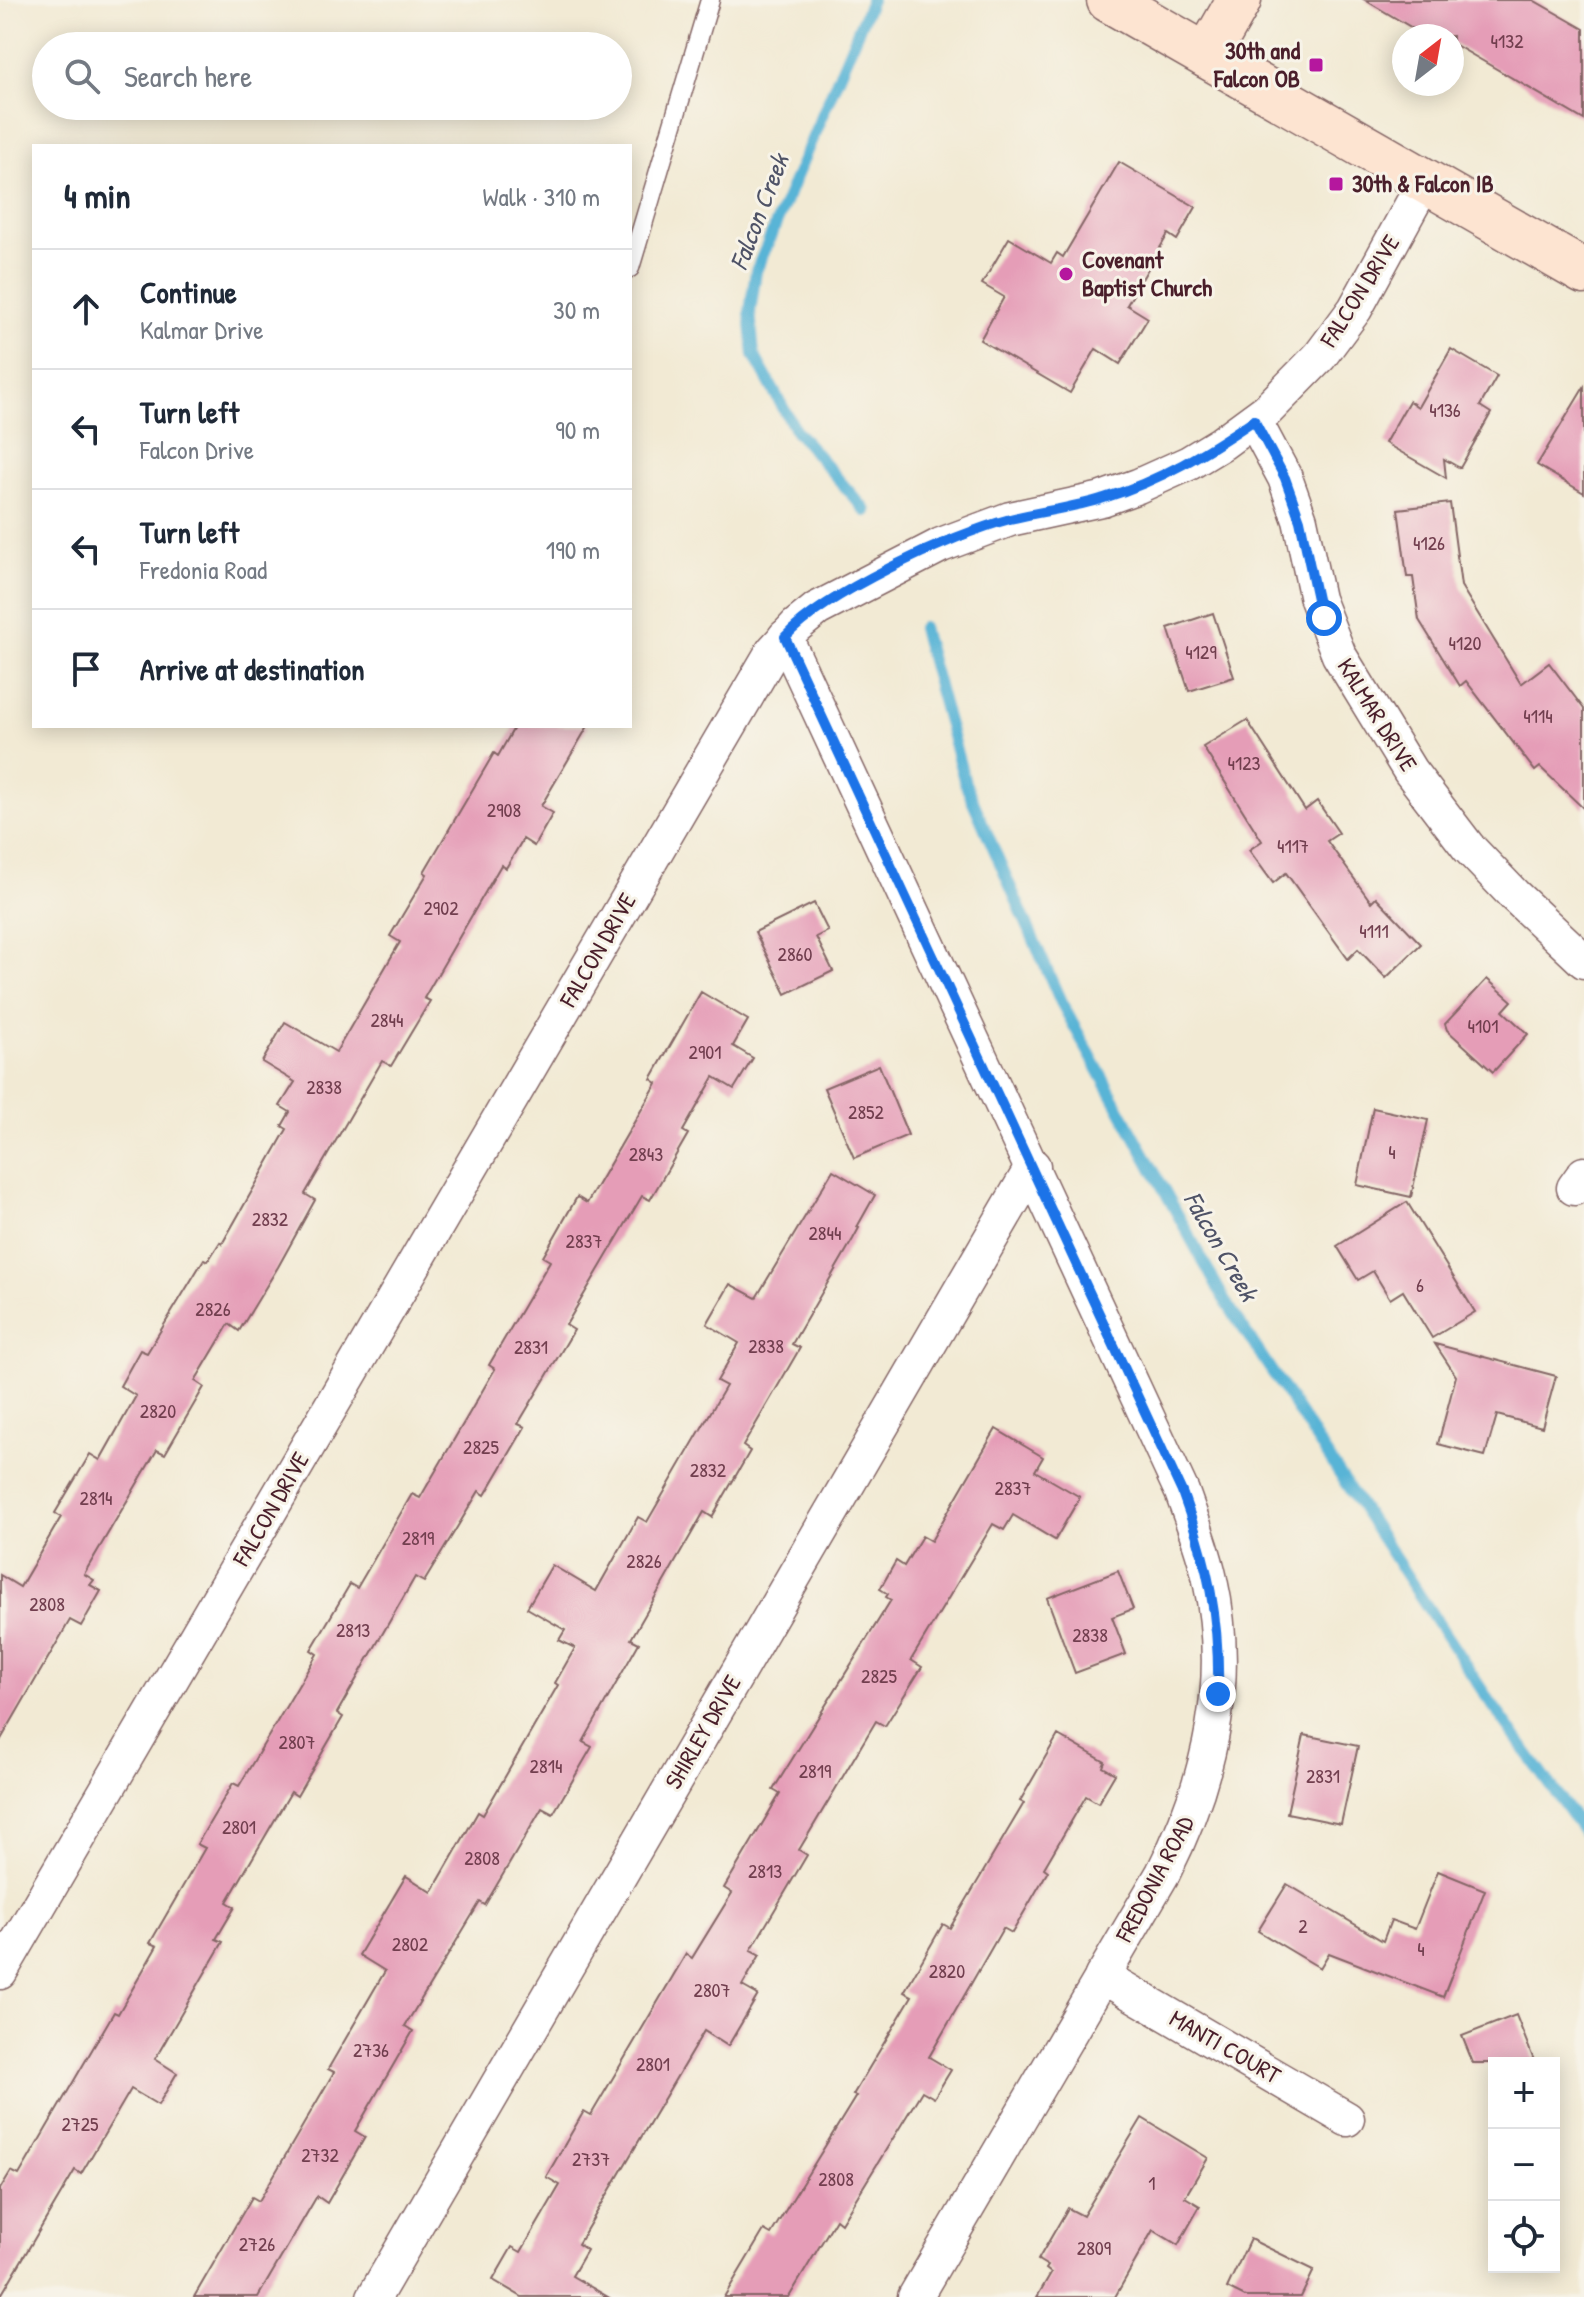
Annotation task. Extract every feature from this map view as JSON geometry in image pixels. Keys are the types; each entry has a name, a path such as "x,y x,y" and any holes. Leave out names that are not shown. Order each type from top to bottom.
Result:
{"main road":[{"path":"1109,0 1584,272"},
{"path":"1207,56 1239,0"}],"street":[{"name":"FALCON DRIVE","path":"0,1972 773,651 817,609 888,570 941,545 1010,519 1102,499 1138,486 1189,463 1254,420 1295,384 1343,327 1425,181"},
{"name":"KALMAR DRIVE","path":"1254,420 1285,478 1300,520 1327,631 1347,668 1410,771 1468,847 1584,961"},
{"name":"FREDONIA ROAD","path":"785,637 1182,1492 1211,1582 1216,1621 1218,1694 1211,1744 1194,1806 1163,1873 915,2297"},
{"name":"SHIRLEY DRIVE","path":"374,2297 1033,1166"},
{"name":"MANTI COURT","path":"1102,1976 1347,2119"}],"lane":[{"path":"632,261 710,0"}],"building":[{"path":"1365,0 1533,0 1584,29 1584,120 1464,50 1464,24 1406,24"},
{"name":"Covenant Baptist Church","path":"1119,162 1196,207 1177,240 1168,234 1127,305 1148,318 1120,364 1096,349 1070,393 980,340 1004,297 982,284 1009,238 1051,263 1057,253 1063,257"},
{"path":"1451,349 1497,376 1480,406 1491,413 1460,468 1444,459 1446,478 1385,443 1409,401 1418,407"},
{"path":"1584,387 1584,493 1537,465"},
{"path":"1450,503 1461,586 1521,684 1549,663 1584,709 1584,809 1540,767 1535,771 1466,681 1460,686 1419,620 1413,577 1407,577 1398,509"},
{"path":"1213,613 1234,677 1189,691 1168,628"},
{"path":"1247,720 1305,810 1317,801 1339,833 1327,841 1371,902 1376,897 1421,944 1386,978 1358,949 1348,959 1286,873 1273,883 1249,850 1262,841 1203,747"},
{"path":"514,728 587,728 541,806 553,813 534,846 523,839 506,868 501,865 424,998 430,1001 391,1066 382,1061 305,1194 315,1200 278,1267 239,1331 229,1324 195,1381 204,1387 165,1454 157,1450 84,1574 94,1580 90,1585 101,1591 81,1626 70,1620 0,1741 0,1575 20,1587 61,1517 55,1513 90,1454 100,1460 136,1396 120,1386 140,1350 147,1353 204,1259 208,1261 220,1242 222,1244 287,1129 282,1126 290,1112 280,1106 295,1082 262,1062 285,1022 336,1052 400,942 390,936 427,874 424,872 494,753 498,756"},
{"path":"814,903 828,931 816,937 833,971 786,994 755,932"},
{"path":"1487,979 1512,1001 1503,1011 1528,1034 1493,1072 1447,1030 1445,1024"},
{"path":"701,992 748,1020 733,1046 753,1058 734,1089 714,1077 683,1131 688,1134 650,1200 642,1196 566,1325 574,1330 518,1424 525,1427 485,1495 479,1491 424,1582 415,1577 337,1713 343,1717 297,1796 291,1792 227,1902 235,1907 216,1939 223,1942 155,2059 177,2073 158,2105 131,2089 81,2174 75,2170 0,2297 0,2189 11,2171 19,2175 114,2012 118,2014 157,1946 150,1943 205,1848 197,1844 233,1783 239,1786 317,1654 311,1650 350,1584 357,1588 412,1494 420,1498 495,1369 489,1365 550,1261 543,1257 577,1197 587,1203 657,1083 651,1079"},
{"path":"879,1065 908,1135 854,1158 824,1088"},
{"path":"1373,1108 1428,1120 1411,1197 1357,1185"},
{"path":"833,1170 875,1195 792,1344 800,1348 743,1446 750,1451 712,1517 704,1512 631,1639 639,1643 583,1742 592,1747 553,1814 542,1808 485,1905 480,1902 405,2026 413,2031 355,2131 365,2137 327,2203 317,2196 258,2297 194,2297 252,2197 259,2201 334,2072 328,2069 385,1971 359,1955 406,1876 432,1892 478,1812 483,1815 558,1685 555,1683 575,1648 559,1640 565,1630 527,1608 552,1565 596,1591 638,1517 647,1522 726,1386 717,1381 739,1343 707,1324 730,1284 756,1298"},
{"path":"1407,1202 1475,1312 1432,1338 1403,1291 1390,1299 1373,1271 1358,1280 1337,1246"},
{"path":"1435,1344 1556,1376 1542,1427 1497,1415 1485,1456 1438,1444 1456,1376"},
{"path":"996,1429 1043,1457 1035,1471 1080,1497 1055,1540 1013,1515 1004,1530 993,1524 911,1660 922,1667 885,1726 876,1721 799,1850 807,1855 751,1950 760,1955 742,1986 758,1995 728,2046 704,2031 578,2244 587,2250 572,2276 608,2297 522,2297 493,2280 512,2247 521,2252 560,2185 546,2177 584,2111 591,2115 686,1954 692,1958 732,1893 724,1888 780,1794 773,1790 891,1600 880,1589 896,1561 904,1566 922,1536 931,1541"},
{"path":"1118,1571 1133,1609 1112,1617 1126,1654 1075,1673 1047,1598"},
{"path":"1058,1735 1105,1762 1103,1767 1115,1774 1098,1803 1086,1796 1044,1868 1048,1871 1012,1933 1003,1928 929,2057 951,2070 934,2098 922,2091 841,2223 836,2219 789,2297 724,2297 764,2230 771,2234 856,2096 853,2095 912,1996 904,1992 943,1924 950,1928 1024,1803 1020,1801"},
{"path":"1304,1735 1358,1746 1341,1824 1287,1813"},
{"path":"1438,1871 1485,1890 1443,1997 1329,1953 1320,1968 1258,1931 1287,1884 1383,1941 1391,1920 1415,1929"},
{"path":"1516,2015 1533,2057 1488,2057 1488,2063 1473,2063 1462,2036"},
{"path":"1142,2118 1208,2158 1185,2197 1200,2206 1178,2245 1153,2230 1115,2297 1037,2297 1051,2273 1046,2269 1048,2266 1038,2260 1068,2208 1083,2216"},
{"path":"1250,2239 1314,2270 1301,2297 1245,2297 1227,2288"}],"waterway":[{"name":"Falcon Creek","path":"866,511 796,431 754,355 750,312 756,271 871,0"},
{"name":"Falcon Creek","path":"922,628 965,783 1061,1002 1224,1299 1486,1696 1584,1832"}],"place":[{"name":"30th and Falcon OB","path":"1316,65"},
{"name":"30th & Falcon IB","path":"1336,184"},
{"name":"Covenant Baptist Church","path":"1066,274"}],"route":[{"path":"1218,1694 1216,1621 1211,1582 1182,1492 785,637 817,609 941,545 1010,519 1102,499 1138,486 1189,463 1254,420 1285,478 1300,520 1324,618"}]}
